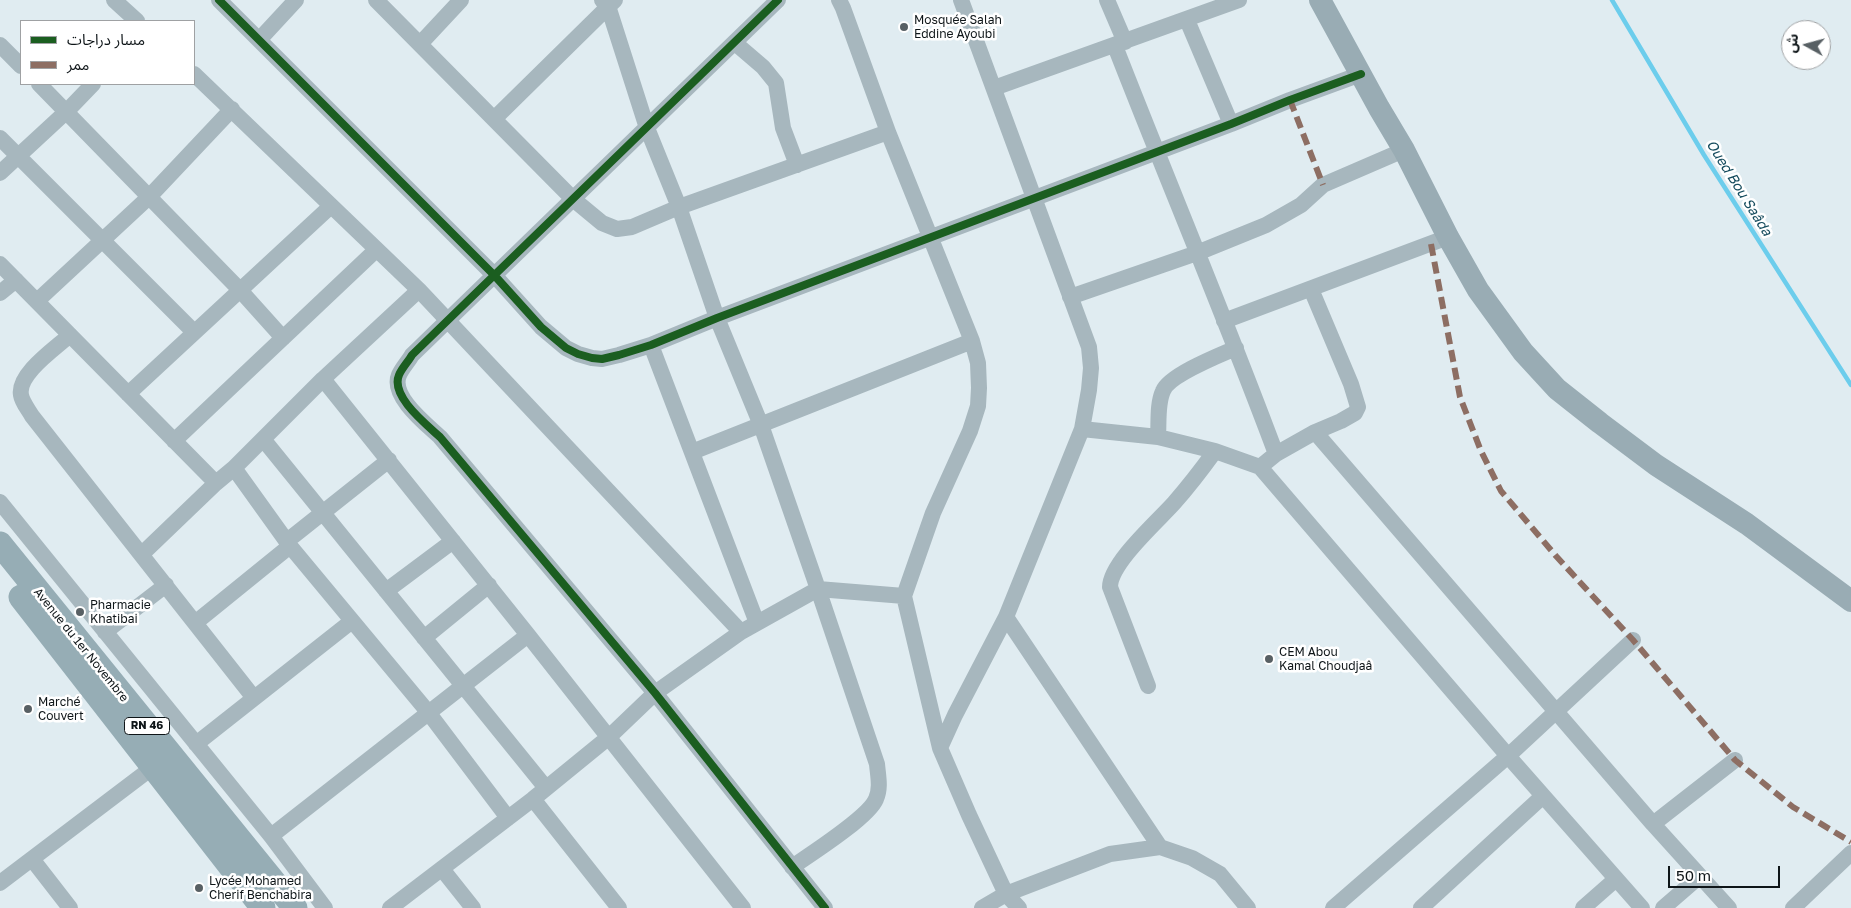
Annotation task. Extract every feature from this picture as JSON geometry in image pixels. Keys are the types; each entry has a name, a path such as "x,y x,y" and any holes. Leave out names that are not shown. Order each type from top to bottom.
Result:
{"main road":[{"name":"Avenue du 1er Novembre","path":"0,544 295,908"},
{"name":"Avenue du 1er Novembre","path":"0,569 263,908"}],"street":[{"path":"114,0 136,20"},
{"path":"219,0 495,276 541,326 566,348 578,354 602,359 651,345 717,318 1361,74"},
{"path":"259,40 296,0"},
{"path":"376,0 573,199 602,223 617,230 632,228 679,207 888,132"},
{"path":"420,44 461,0"},
{"path":"778,0 412,355 399,375 397,384 399,393 420,419 440,437 655,692 825,908"},
{"path":"839,0 844,8 888,132 972,341 978,362 978,406 970,431 933,513 904,596 940,748 1006,894 1018,908"},
{"path":"940,748 1006,617 1082,429 1091,368 1089,347 961,0"},
{"path":"1107,0 1156,152 1236,348 1276,454"},
{"path":"994,88 1188,20 1216,4 1239,0"},
{"path":"1320,0 1404,150 1448,237 1478,290 1523,352 1557,389 1656,465 1747,524 1851,601"},
{"path":"494,119 608,2 647,128 679,207 717,318 761,425 818,588 876,764 879,790 876,801 866,814 792,867"},
{"path":"1188,20 1231,124"},
{"path":"735,43 763,67 776,83 783,128 797,165"},
{"path":"0,45 20,65"},
{"path":"195,75 419,290 447,322 741,632"},
{"path":"40,85 239,289 283,338"},
{"path":"0,173 67,111 91,85"},
{"path":"37,302 149,197 232,110"},
{"path":"0,138 194,332"},
{"path":"1070,297 1197,253 1266,225 1301,206 1323,185 1404,150"},
{"path":"128,394 239,289 331,206"},
{"path":"1224,321 1448,237"},
{"path":"174,441 376,250"},
{"path":"0,264 216,483"},
{"path":"0,293 16,280"},
{"path":"1260,467 1276,454 1315,432 1355,413 1358,407 1351,384 1311,288"},
{"path":"142,554 234,468 323,379 419,290"},
{"path":"70,336 30,371 24,378 20,394 32,416 254,698"},
{"path":"692,452 972,341"},
{"path":"651,345 757,623"},
{"path":"1158,438 1162,391 1167,384 1202,363 1236,348"},
{"path":"323,379 743,908"},
{"path":"1082,429 1158,438 1215,451 1260,467 1508,756 1642,908"},
{"path":"1315,432 1653,824 1729,908"},
{"path":"263,439 546,788"},
{"path":"1148,686 1110,587 1110,581 1126,556 1174,502 1215,451"},
{"path":"195,623 389,460"},
{"path":"234,468 288,544 428,712 508,818"},
{"path":"0,502 271,836 326,908"},
{"path":"386,590 453,541"},
{"path":"105,632 166,584"},
{"path":"424,638 488,585"},
{"path":"390,908 533,799 609,737 655,692 741,632 818,588 904,596"},
{"path":"1006,617 1160,847"},
{"path":"196,744 352,621"},
{"path":"271,836 528,635"},
{"path":"1333,908 1508,756 1633,640"},
{"path":"1653,824 1735,760"},
{"path":"0,883 153,767"},
{"path":"1421,908 1543,796"},
{"path":"533,799 619,908"},
{"path":"982,908 1006,894 1110,854 1160,847 1192,858 1220,874 1248,908"},
{"path":"1793,908 1851,853"},
{"path":"32,859 70,908"},
{"path":"442,869 473,908"},
{"path":"1664,908 1700,876"},
{"path":"1583,908 1616,879"}],"waterway":[{"name":"Oued Bou Saâda","path":"1612,0 1704,155 1851,385"}],"marked path":[{"path":"1290,100 1323,185"},
{"path":"1431,244 1460,397 1481,451 1501,491 1556,556 1633,640 1735,760 1793,807 1851,842"}],"cycle path":[{"path":"219,0 495,276 541,327 566,348 578,354 602,359 651,345 717,318 1361,74"},
{"path":"778,0 412,355 400,372 398,383 400,392 411,409 440,437 655,693 825,908"}],"place":[{"name":"Mosquée Salah Eddine Ayoubi","path":"904,27"},
{"name":"Pharmacie Khatibai","path":"80,612"},
{"name":"CEM Abou Kamal Choudjaâ","path":"1269,659"},
{"name":"Marché Couvert","path":"28,709"},
{"name":"Lycée Mohamed Cherif Benchabira","path":"199,888"}]}
